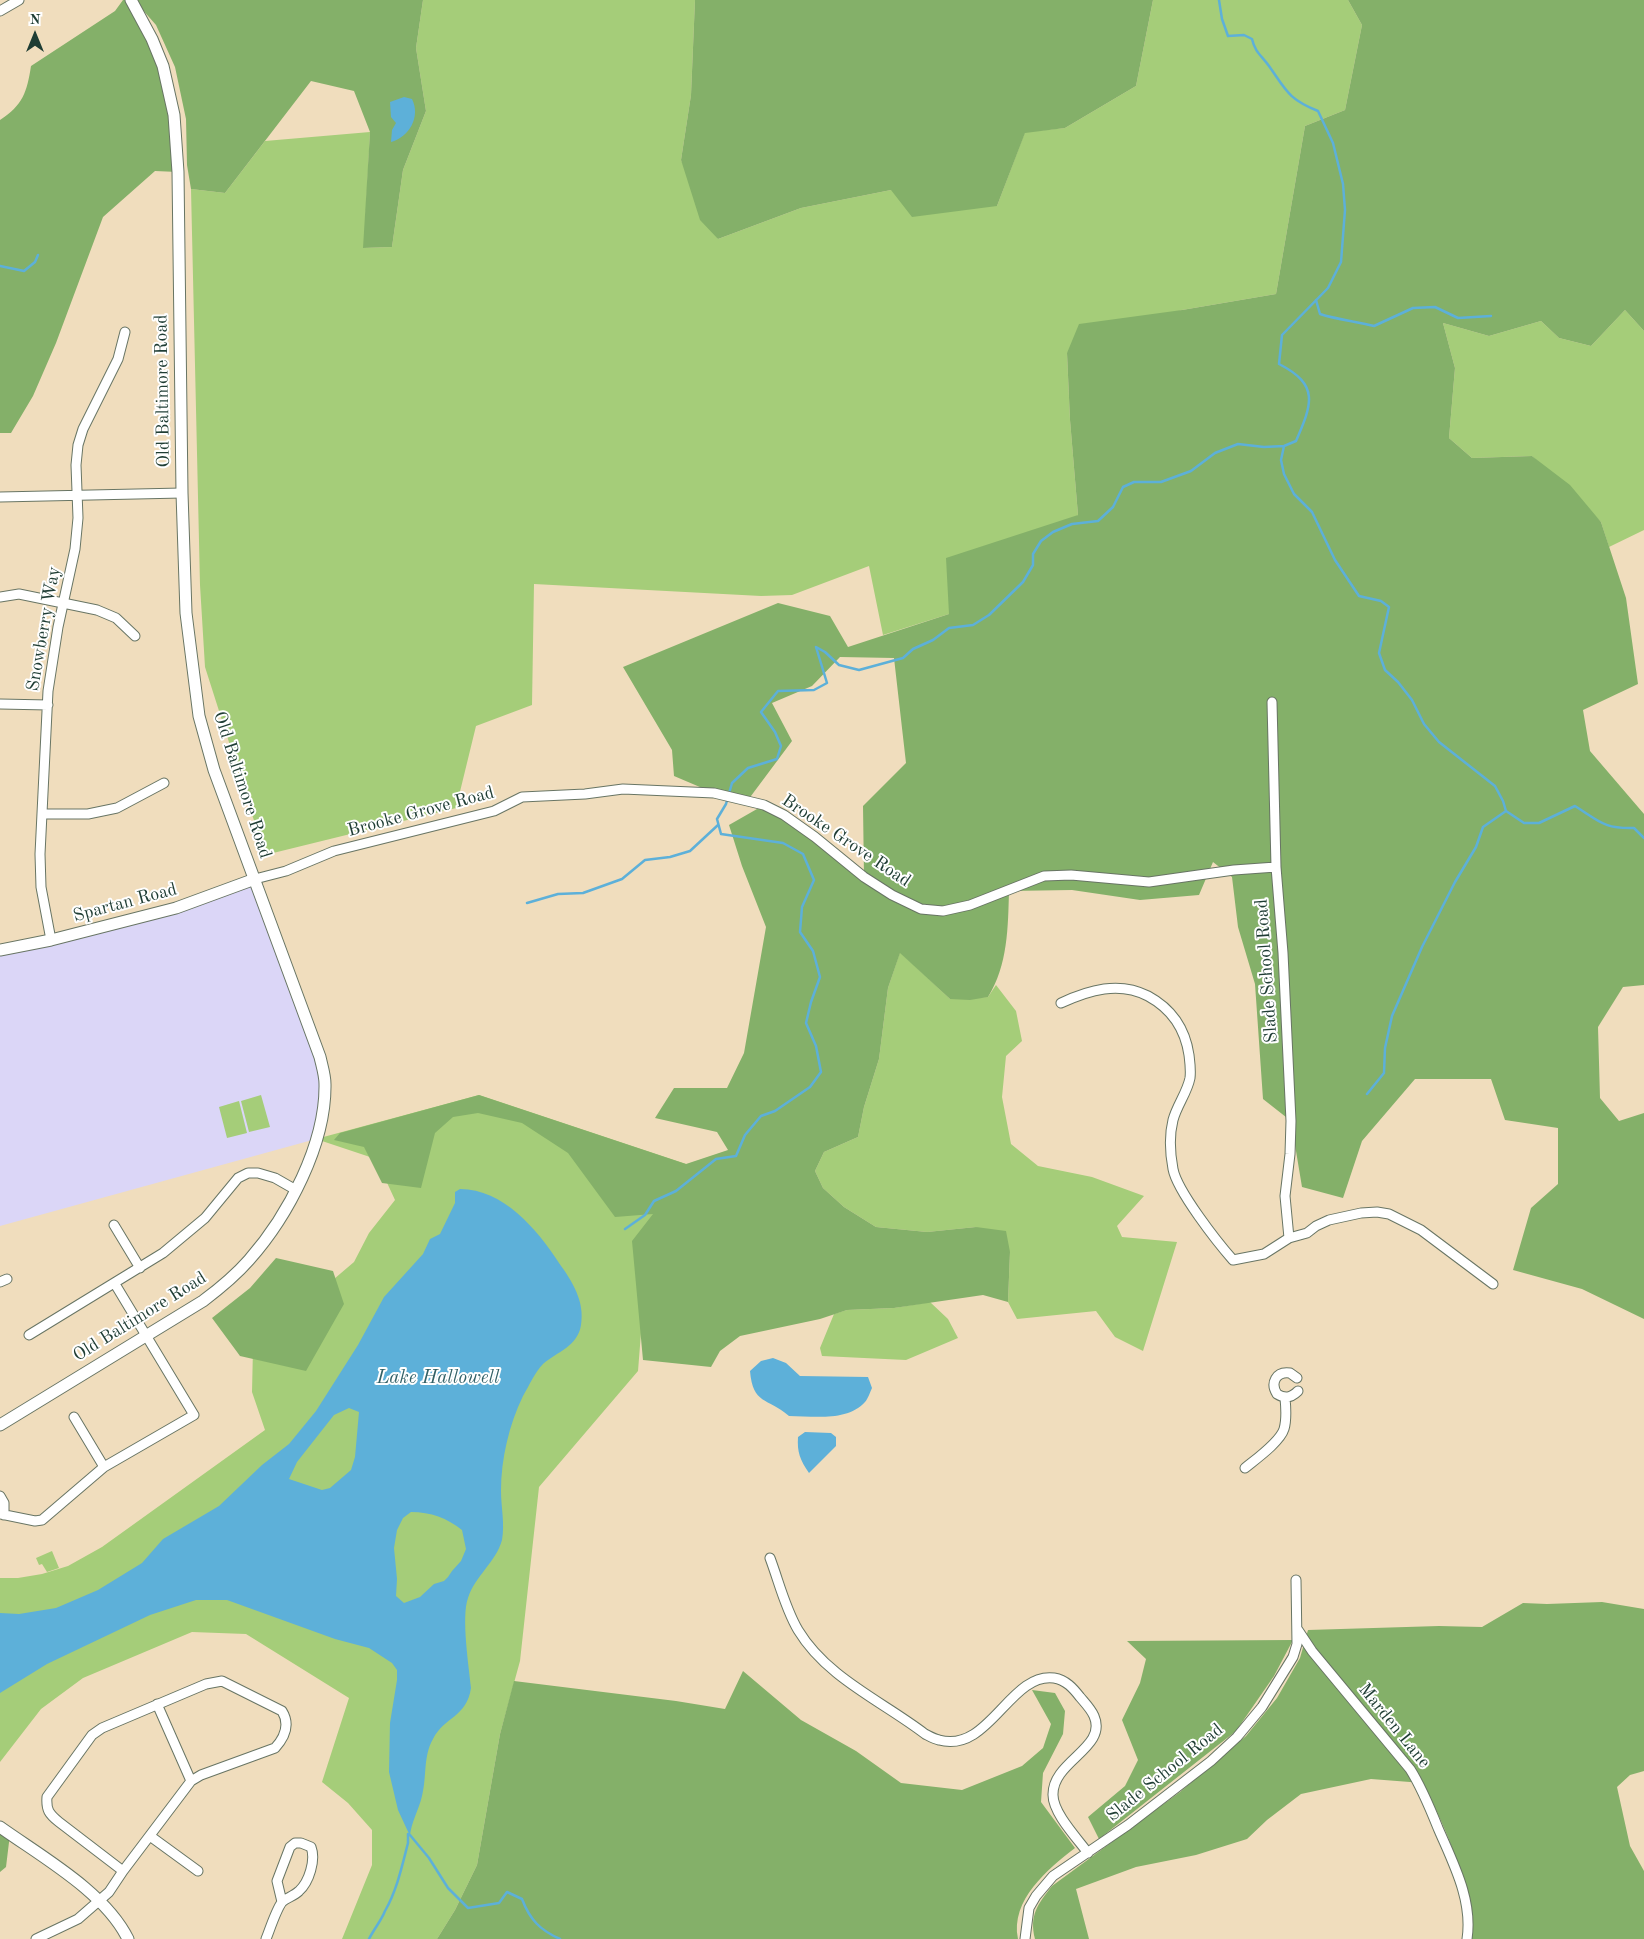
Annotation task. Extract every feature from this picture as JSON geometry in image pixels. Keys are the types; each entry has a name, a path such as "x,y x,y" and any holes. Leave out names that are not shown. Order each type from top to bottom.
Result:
{"street":[{"path":"0,11 19,0"},
{"name":"Old Baltimore Road","path":"0,1425 203,1301 228,1282 263,1242 296,1190 315,1145 323,1111 325,1083 320,1057 214,770 199,716 186,613 182,493 178,172 174,115 169,85 163,66 152,39 131,0"},
{"name":"Snowberry Way","path":"52,940 41,887 40,854 48,691 63,603 75,549 78,518 76,465 83,429 118,359 125,332"},
{"path":"0,497 182,493"},
{"path":"0,597 19,594 96,610 116,618 134,636"},
{"name":"Slade School Road","path":"1272,702 1276,867 1283,953 1291,1121 1290,1154 1285,1196 1289,1238"},
{"path":"0,704 48,705"},
{"path":"42,814 88,814 117,808 164,783"},
{"name":"Brooke Grove Road","path":"255,879 286,871 334,851 494,811 522,797 585,794 623,789 714,793 764,805 784,815 815,837 864,877 892,895 921,909 943,911 970,905 1044,876 1070,875 1149,882 1234,870 1276,867"},
{"name":"Spartan Road","path":"0,950 52,940 176,908 255,879"},
{"path":"1061,1003 1092,991 1121,988 1141,993 1161,1003 1173,1015 1185,1036 1190,1067 1190,1077 1186,1092 1175,1113 1171,1129 1171,1154 1174,1173 1178,1184 1220,1246 1233,1260 1264,1254 1289,1238 1307,1233 1316,1226 1341,1216 1377,1212 1389,1214 1421,1230 1493,1284"},
{"path":"29,1335 163,1253 205,1218 238,1178 248,1173 258,1173 275,1178 296,1190"},
{"path":"114,1225 140,1268"},
{"path":"0,1496 4,1502 2,1514 42,1520 104,1467 194,1415 115,1284"},
{"path":"1297,1378 1294,1374 1286,1372 1276,1378 1274,1386 1277,1394 1285,1398 1294,1396 1298,1392"},
{"path":"1245,1468 1275,1442 1284,1431 1285,1398"},
{"path":"74,1417 104,1467"},
{"path":"770,1558 789,1612 798,1629 820,1657 840,1676 925,1734 939,1740 960,1740 972,1736 1023,1689 1035,1681 1051,1677 1066,1682 1094,1715 1096,1728 1094,1737 1086,1748 1062,1769 1056,1778 1053,1795 1058,1811 1088,1853"},
{"name":"Slade School Road","path":"1025,1939 1029,1908 1036,1896 1053,1876 1143,1814 1212,1761 1237,1737 1262,1707 1293,1657 1297,1644 1296,1580"},
{"name":"Marden Lane","path":"1298,1630 1312,1651 1410,1769 1422,1787 1463,1886 1469,1926 1467,1939"},
{"path":"37,1938 78,1918 110,1892 123,1871 191,1781 201,1775 275,1748 288,1725 287,1719 282,1712 222,1681 206,1684 157,1704 102,1728 92,1735 47,1797 46,1807 49,1814 123,1871"},
{"path":"157,1704 191,1781"},
{"path":"0,1827 99,1900 115,1918 128,1939"},
{"path":"150,1836 198,1871"},
{"path":"266,1939 282,1902 300,1890 314,1861 311,1847 302,1843 295,1843 290,1847 277,1881 282,1902"}],"shaded area":[{"path":"255,879 325,1083 316,1139 0,1226 0,955"}],"green space":[{"path":"123,0 131,0 163,66 178,172 155,171 103,217 56,343 33,396 11,433 0,433 0,120 14,109 23,97 31,66 115,11"},
{"path":"134,0 423,0 416,48 426,111 403,170 392,247 363,248 370,132 354,91 311,81 225,193 191,189 187,165 186,119 175,67 156,25"},
{"path":"423,0 695,0 691,95 681,160 718,239 801,208 891,190 997,206 1025,132 1065,128 1136,86 1153,0 1348,0 1362,25 1345,110 1305,126 1276,294 1182,310 1067,353 1070,420 1078,515 949,614 883,635 869,566 792,595 761,596 534,584 532,705 476,726 456,808 265,855 205,667 200,585 191,189 225,193 265,141 370,132 364,248 392,247 403,170 426,111 416,48"},
{"path":"695,0 1153,0 1136,86 1065,128 1025,133 997,206 912,217 891,190 801,208 718,239 700,220 681,160 691,95"},
{"path":"1348,0 1644,0 1644,331 1625,310 1591,346 1559,338 1541,321 1489,336 1443,323 1455,368 1449,438 1472,458 1532,456 1570,485 1601,522 1626,598 1638,684 1583,710 1590,751 1644,814 1644,985 1623,987 1598,1027 1600,1098 1619,1121 1644,1113 1644,1319 1582,1289 1513,1270 1531,1208 1558,1184 1558,1128 1505,1120 1491,1079 1415,1079 1362,1141 1343,1198 1302,1187 1291,1121 1263,1099 1255,984 1238,927 1232,877 1213,862 1199,895 1140,900 1072,890 1009,891 1006,946 1000,972 988,997 970,1000 950,999 900,953 888,988 879,1059 864,1107 858,1137 824,1152 815,1171 823,1188 844,1207 876,1227 927,1232 976,1227 1006,1231 1010,1252 1008,1302 983,1295 894,1308 847,1310 820,1319 740,1336 720,1351 711,1367 643,1360 632,1241 653,1214 615,1217 568,1153 522,1123 478,1113 453,1117 435,1133 421,1188 382,1183 364,1147 334,1140 340,1133 479,1095 686,1164 728,1150 717,1132 655,1118 674,1088 727,1088 744,1053 766,927 742,866 729,825 764,805 864,877 863,806 906,763 894,658 840,657 812,686 772,703 792,741 748,800 714,793 674,776 672,750 623,667 778,603 830,616 848,647 949,614 946,558 1078,515 1070,420 1067,353 1079,324 1182,310 1276,294 1305,126 1345,110 1362,25"},
{"path":"1625,310 1644,331 1644,530 1609,547 1601,522 1532,456 1472,458 1449,438 1455,368 1443,323 1489,336 1541,321 1559,338 1591,346"},
{"path":"900,952 950,999 988,997 996,985 1016,1011 1022,1041 1006,1056 1002,1097 1011,1144 1038,1166 1092,1177 1144,1196 1117,1226 1122,1237 1177,1242 1143,1351 1115,1337 1096,1311 1017,1319 1008,1302 1010,1252 976,1227 927,1232 876,1227 844,1207 823,1188 815,1171 824,1152 858,1137 864,1107 879,1059 888,988"},
{"path":"261,1095 270,1127 249,1132 241,1101"},
{"path":"479,1095 686,1164 641,1333 638,1371 539,1487 520,1661 500,1734 477,1865 455,1910 437,1939 342,1939 372,1865 372,1830 348,1803 322,1782 349,1698 246,1634 192,1632 83,1678 41,1709 0,1762 0,1578 18,1578 42,1574 68,1566 102,1547 265,1430 252,1392 253,1348 354,1262 369,1233 395,1200 376,1159 316,1139"},
{"path":"239,1101 247,1133 227,1138 219,1107"},
{"path":"276,1258 333,1271 344,1304 306,1371 240,1356 212,1318 250,1288"},
{"path":"930,1302 948,1319 958,1338 906,1360 822,1356 820,1348 834,1314 847,1310 894,1308"},
{"path":"52,1551 59,1568 47,1572 42,1564 39,1565 36,1558"},
{"path":"1602,1602 1644,1609 1644,1771 1630,1775 1617,1787 1630,1846 1644,1871 1644,1939 1464,1939 1465,1899 1456,1859 1441,1820 1423,1783 1371,1779 1301,1794 1267,1820 1247,1839 1196,1855 1136,1867 1076,1889 1089,1939 1035,1939 1033,1931 1034,1916 1052,1886 1180,1792 1246,1736 1277,1698 1300,1658 1308,1630 1439,1626 1482,1627 1523,1603"},
{"path":"1293,1640 1274,1676 1236,1731 1099,1839 1088,1817 1125,1786 1138,1760 1122,1720 1140,1683 1146,1659 1127,1641"},
{"path":"743,1671 801,1720 856,1751 901,1783 962,1790 1022,1766 1043,1748 1051,1724 1032,1690 1055,1693 1065,1711 1063,1734 1043,1773 1041,1802 1075,1848 1043,1876 1025,1899 1017,1925 1018,1939 437,1939 455,1910 477,1865 500,1734 514,1681 725,1709"},
{"path":"0,1827 10,1834 6,1867 0,1872"}],"water":[{"path":"404,97 412,99 415,113 414,119 412,125 403,136 391,142 392,130 396,123 391,117 390,102"},
{"name":"Lake Hallowell","path":"460,1189 476,1191 491,1196 517,1213 540,1237 573,1284 582,1316 576,1338 566,1348 540,1367 523,1396 514,1419 502,1467 502,1540 495,1555 471,1590 466,1606 466,1642 471,1688 469,1698 460,1711 438,1732 430,1746 426,1759 422,1796 410,1836 398,1810 389,1772 390,1723 397,1670 392,1663 369,1648 335,1639 227,1600 196,1600 150,1615 47,1664 0,1693 0,1613 19,1614 56,1608 98,1590 142,1563 163,1539 219,1506 262,1465 289,1444 316,1411 358,1345 384,1297 423,1254 430,1239 440,1234 455,1203 455,1192","holes":["349,1408 359,1412 355,1457 351,1470 330,1488 322,1490 289,1479 297,1462 334,1415","411,1512 445,1519 462,1530 466,1549 461,1561 444,1581 434,1584 420,1597 404,1603 396,1596 397,1579 394,1548 397,1530 403,1518"]},
{"path":"773,1358 786,1363 800,1376 868,1377 872,1388 865,1402 849,1413 819,1417 789,1416 762,1399 754,1390 750,1371 761,1361"},
{"path":"805,1432 831,1433 836,1437 836,1446 809,1473 801,1460 798,1447 798,1437"}],"waterway":[{"path":"625,1229 645,1215 654,1201 676,1191 716,1159 736,1156 745,1135 761,1116 775,1111 810,1087 821,1072 816,1046 806,1023 820,977 813,951 800,932 802,907 814,880 803,854 783,843 721,834 717,819 726,804 732,783 748,768 777,759 781,746 775,732 761,712 778,691 814,690 827,683 816,647 825,652 839,665 859,670 903,658 913,649 933,640 949,628 973,625 989,615 1023,582 1033,565 1033,554 1041,541 1053,532 1072,524 1098,521 1113,507 1123,487 1134,482 1161,482 1191,471 1215,453 1238,444 1264,447 1284,446 1296,441 1306,416 1309,396 1307,388 1301,380 1279,364 1282,335 1328,288 1341,262 1345,210 1343,184 1333,143 1318,111 1294,98 1284,88 1257,50 1252,39 1244,35 1228,36 1222,19 1219,0"},
{"path":"0,266 24,271 35,262 38,255"},
{"path":"1316,300 1320,314 1374,326 1413,308 1435,307 1458,318 1491,316"},
{"path":"1284,446 1281,460 1284,474 1294,494 1312,512 1335,560 1359,596 1381,601 1389,607 1379,653 1385,670 1398,682 1412,700 1424,724 1439,742 1495,786 1506,811 1524,823 1539,823 1575,806 1602,823 1616,827 1634,828 1644,838"},
{"path":"1367,1094 1384,1073 1385,1048 1392,1016 1422,947 1455,882 1476,847 1483,827 1506,811"},
{"path":"527,903 558,894 583,893 622,879 645,860 670,857 690,851 718,825"},
{"path":"369,1939 383,1915 396,1886 408,1843 408,1834"},
{"path":"410,1835 429,1858 448,1888 468,1908 499,1903 507,1892 522,1899 528,1913 536,1924 560,1939"}]}
